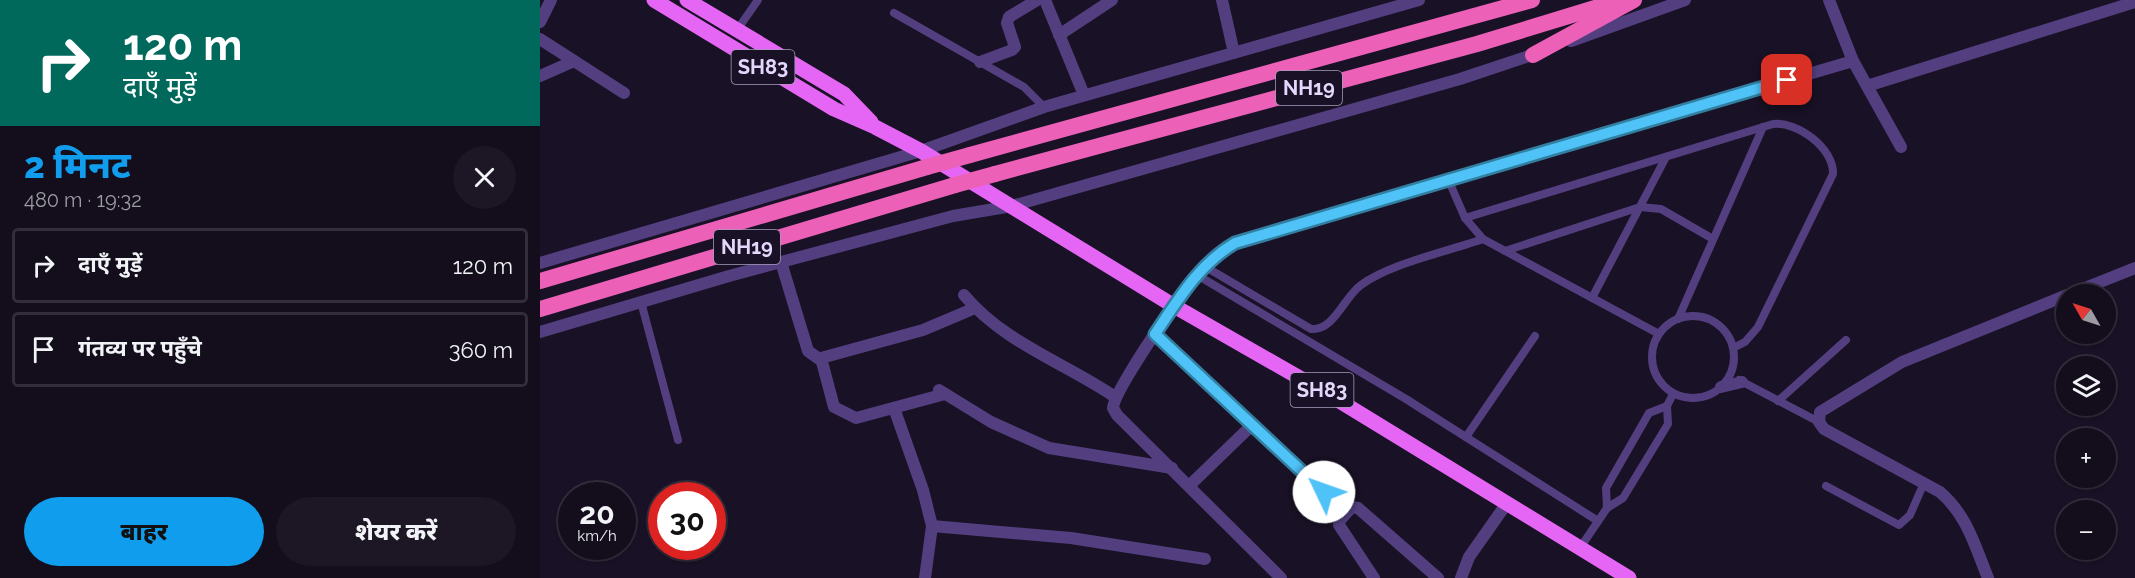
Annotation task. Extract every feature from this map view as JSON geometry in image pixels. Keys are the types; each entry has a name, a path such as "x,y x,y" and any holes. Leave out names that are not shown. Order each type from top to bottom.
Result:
{"highway":[{"name":"NH19","path":"540,281 924,159 970,155 1532,0"},
{"name":"NH19","path":"540,309 955,185 1477,44 1621,0"},
{"path":"1533,55 1634,0"}],"main road":[{"name":"SH83","path":"654,0 834,109 875,127 924,159 1012,206 1174,306 1333,397 1629,578"},
{"name":"SH83","path":"687,0 844,94 875,127"}],"street":[{"path":"540,21 551,0"},
{"path":"980,62 1015,47 1007,23 1009,17 1037,0"},
{"path":"1045,0 1084,95"},
{"path":"1059,35 1112,0"},
{"path":"1222,0 1234,53"},
{"path":"540,262 924,159 1044,107 1419,0"},
{"path":"540,332 781,262 953,216 1012,206 1460,79 1685,0"},
{"path":"1829,0 1853,61 1901,147"},
{"path":"1867,86 2135,2"},
{"path":"540,39 624,93"},
{"path":"540,76 574,61"},
{"path":"1281,578 1117,416 1113,408 1115,397 1155,334 1200,271 1235,243 1853,61"},
{"path":"781,262 808,351 822,361"},
{"path":"2095,284 2135,268"},
{"path":"964,295 975,308 1036,352 1089,379 1115,397"},
{"path":"1988,578 1962,514 1940,492 1824,429 1819,422 1820,412 1830,403 1902,362 2056,300"},
{"path":"975,308 923,330 821,358 834,407 855,418 894,408 940,391 991,422 1049,448 1172,468"},
{"path":"1155,334 1324,492 1349,509 1358,508 1438,578"},
{"path":"1721,387 1742,382"},
{"path":"894,408 923,490 932,526 925,578"},
{"path":"1190,486 1251,426"},
{"path":"1461,578 1469,556 1507,503"},
{"path":"1349,509 1339,525 1374,578"},
{"path":"932,526 1071,538 1205,560"}],"lane":[{"path":"737,30 758,0"},
{"path":"894,14 1024,87 1044,107"},
{"path":"1465,219 1763,127 1782,123 1803,132 1830,156 1833,174 1758,327 1745,342 1733,348"},
{"path":"1678,319 1763,127"},
{"path":"1592,298 1666,157"},
{"path":"1448,179 1465,219 1483,239 1659,334"},
{"path":"1505,251 1640,207 1661,209 1713,239"},
{"path":"1200,271 1311,328 1318,329 1328,323 1352,292 1371,279 1483,239"},
{"path":"1200,271 1598,521"},
{"path":"641,302 678,440"},
{"path":"1692,316 1706,318 1718,324 1728,335 1733,348 1734,362 1729,376 1721,387 1695,398 1673,393 1660,380 1654,369 1652,357 1659,334 1678,319 1692,316"},
{"path":"1466,437 1535,336"},
{"path":"1778,401 1846,340"},
{"path":"1729,376 1819,422"},
{"path":"1580,548 1607,508 1623,498 1668,424 1667,406 1673,393"},
{"path":"1607,508 1606,488 1649,413 1667,406"},
{"path":"1826,486 1899,525 1910,514 1924,483"}],"route":[{"path":"1324,492 1155,334 1197,275 1218,253 1235,243 1787,80"}]}
